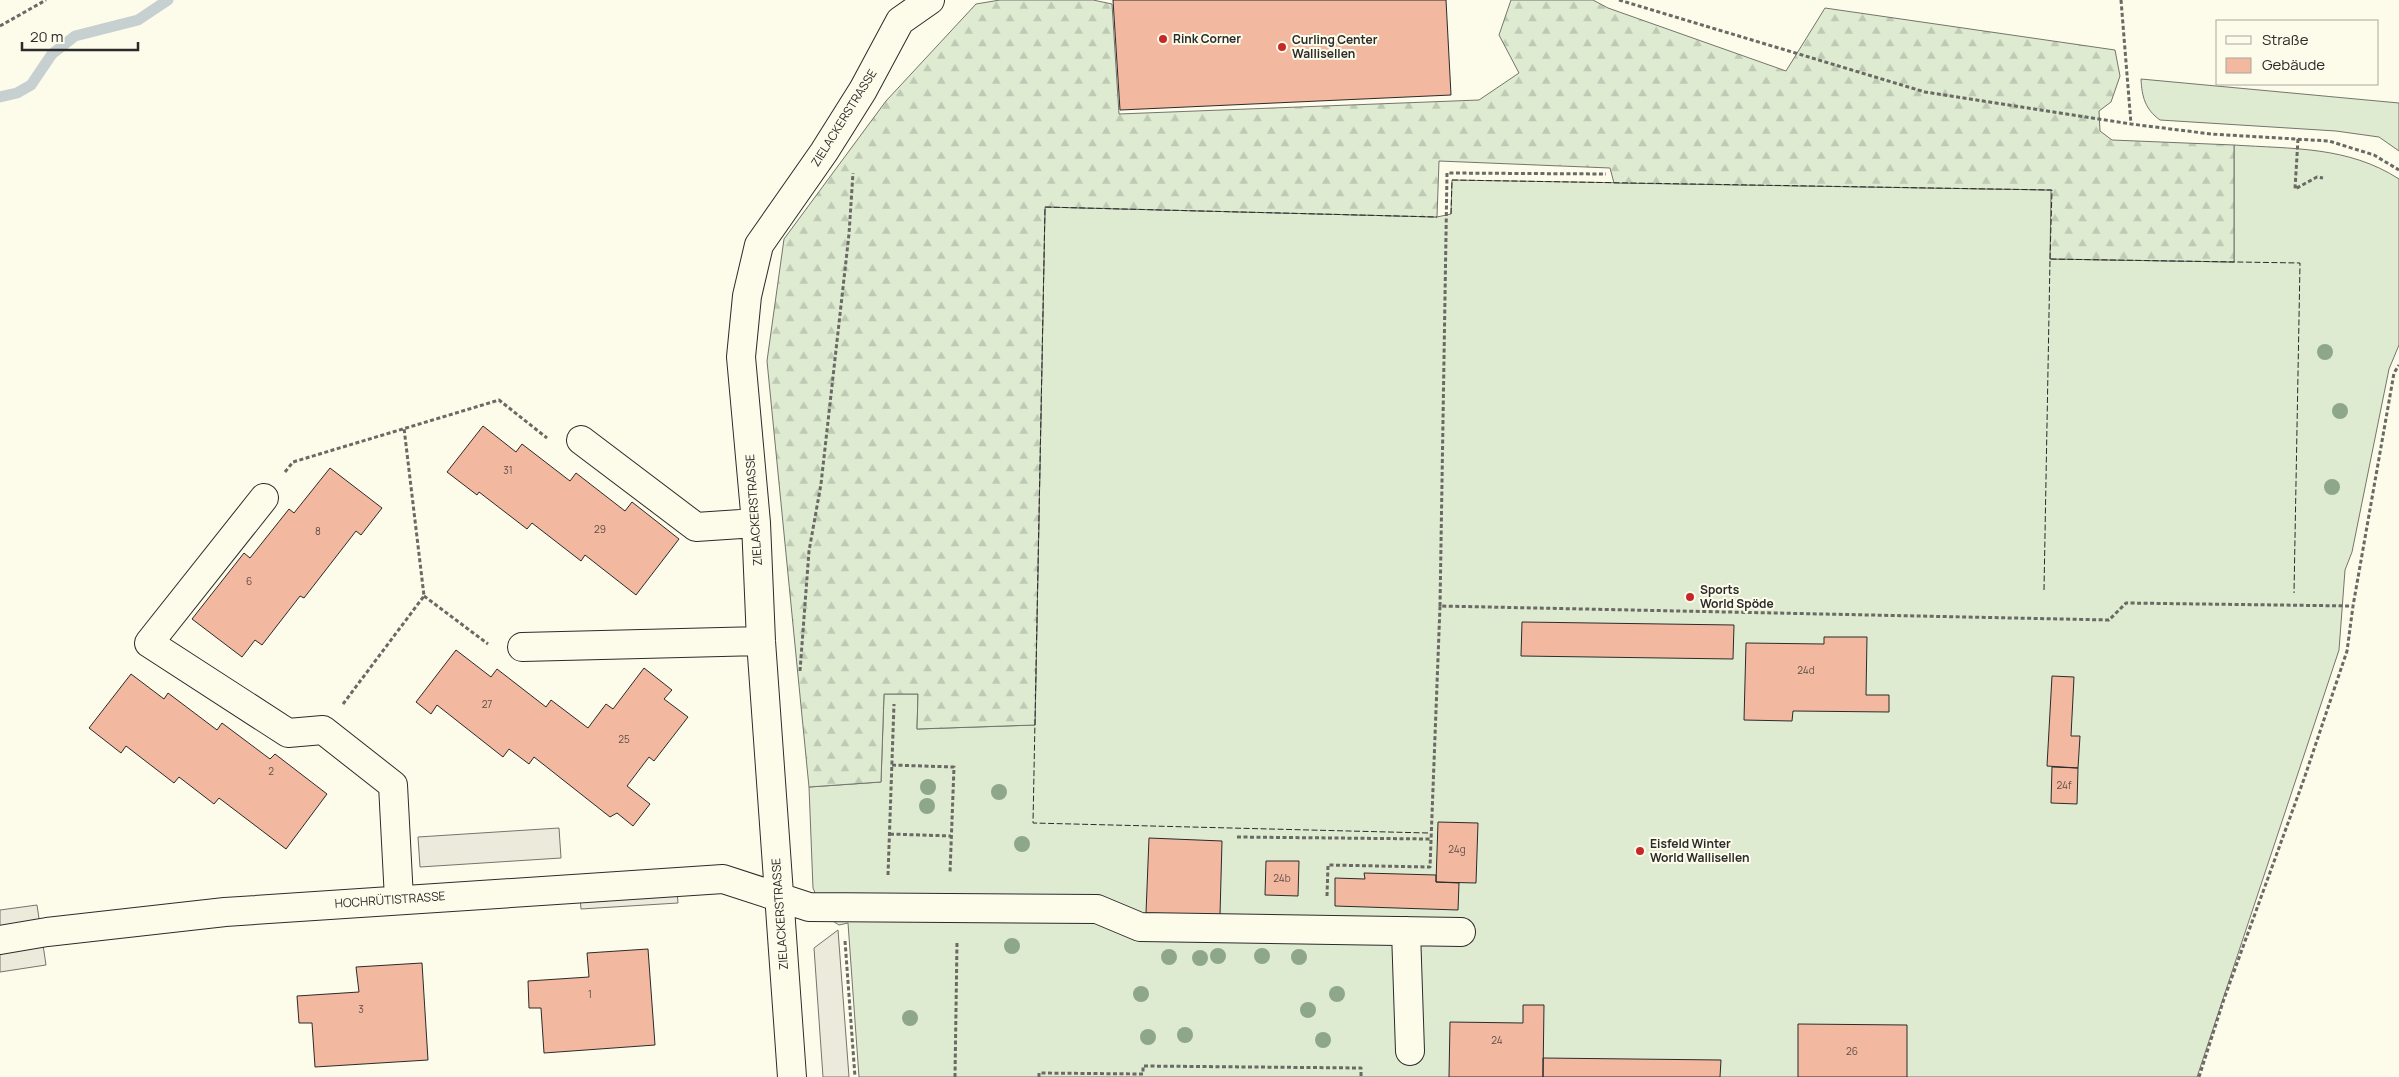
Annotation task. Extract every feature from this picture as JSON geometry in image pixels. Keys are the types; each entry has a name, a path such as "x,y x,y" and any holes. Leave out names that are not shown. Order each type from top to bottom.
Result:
{"street":[{"name":"ZIELACKERSTRASSE","path":"792,1077 761,641 756,523 742,357 748,296 759,245 824,152 863,90 900,21 930,0"},
{"path":"582,440 696,527 756,523"},
{"path":"264,498 149,644 288,733 323,730 393,785 399,899"},
{"path":"522,648 761,641"},
{"name":"HOCHRÜTISTRASSE","path":"0,940 47,932 225,912 723,879 809,907 1097,909 1140,927 1461,932"},
{"path":"1406,931 1410,1051"}],"path":[{"path":"0,26 46,0"},
{"path":"1619,0 1925,92 2131,124 2211,134 2329,141 2374,155 2399,170"},
{"path":"2121,0 2131,124"},
{"path":"2298,139 2295,189 2316,177 2322,178"},
{"path":"800,676 809,551 821,484 832,390 849,234 854,166"},
{"path":"1326,930 1328,865 1430,867 1440,606 1447,174 1606,174"},
{"path":"2199,1077 2224,999 2304,779 2347,651 2353,606 2394,373 2399,365"},
{"path":"264,498 293,462 499,400 547,438 582,440"},
{"path":"323,730 424,596 404,428"},
{"path":"424,596 497,650 522,648"},
{"path":"1440,606 2109,620 2126,603 2353,606"},
{"path":"887,908 894,704"},
{"path":"892,765 954,767 951,836 955,1077"},
{"path":"890,834 951,836"},
{"path":"1237,837 1430,839"},
{"path":"842,908 855,1077"},
{"path":"1039,1077 1039,1073 1143,1074 1143,1066 1361,1068 1361,1077"}],"green space":[{"path":"1000,0 1093,0 1112,4 1119,114 1479,100 1519,73 1499,35 1511,0 1593,0 1608,8 1786,71 1825,8 2115,50 2120,76 2111,102 2099,111 2100,131 2112,140 2234,145 2234,262 2050,259 2051,190 1614,183 1610,168 1439,161 1437,217 1045,207 1035,725 917,729 918,694 884,694 881,782 809,787 767,361 784,239 886,101 976,4"},
{"path":"2141,79 2399,103 2399,151 2379,137 2336,131 2160,120 2145,102"},
{"name":"Sports World Spöde","path":"2234,145 2298,149 2340,155 2380,168 2399,179 2399,345 2389,369 2352,552 2345,570 2339,650 2197,1077 859,1077 848,923 839,925 825,916 813,888 809,787 881,782 884,694 918,694 917,729 1035,725 1045,207 1437,217 1451,214 1452,180 2052,190 2051,259 2234,262"}],"shaded area":[{"path":"559,828 561,858 420,867 418,837"},
{"path":"677,891 678,903 581,909 580,897"},
{"path":"37,905 46,965 0,972 0,910"},
{"path":"838,930 849,1077 823,1077 814,948"}],"building":[{"name":"Curling Center Wallisellen","path":"1113,0 1446,0 1451,95 1120,110"},
{"path":"483,426 516,452 522,444 570,481 576,473 625,511 632,502 679,539 636,595 585,555 581,561 532,523 527,529 479,492 477,495 447,472"},
{"path":"330,468 382,508 361,535 356,531 304,598 300,596 262,645 255,640 242,657 192,619 244,553 250,558 289,509 294,513"},
{"path":"1522,622 1734,625 1733,659 1521,656"},
{"path":"1824,637 1867,637 1866,695 1889,695 1889,712 1793,711 1792,721 1744,720 1746,643 1824,644"},
{"path":"456,650 491,677 497,669 546,707 551,700 588,728 606,704 613,709 644,668 672,690 664,699 688,717 654,761 649,757 627,786 650,804 633,826 617,813 610,817 534,757 529,764 509,749 503,757 437,705 431,714 416,702"},
{"path":"131,674 164,699 168,693 217,730 222,723 270,759 275,754 327,794 286,849 219,798 214,804 179,777 174,783 126,746 121,753 89,728"},
{"path":"2052,676 2074,677 2071,736 2080,736 2078,768 2047,766"},
{"path":"2052,767 2078,768 2077,804 2051,803"},
{"path":"1438,822 1478,823 1476,883 1436,882"},
{"path":"1149,838 1222,841 1220,915 1146,913"},
{"path":"1266,861 1299,861 1298,896 1265,895"},
{"path":"1364,873 1436,875 1436,882 1459,883 1458,910 1335,906 1335,878 1365,879"},
{"path":"648,949 655,1045 544,1053 541,1008 529,1008 528,981 589,977 587,953"},
{"path":"422,963 428,1060 315,1067 312,1023 299,1023 297,996 359,992 356,967"},
{"path":"1523,1005 1544,1005 1543,1077 1449,1077 1450,1022 1523,1023"},
{"path":"1798,1024 1907,1025 1907,1077 1798,1077"},
{"path":"1543,1058 1721,1060 1720,1077 1543,1077"}],"waterway":[{"path":"0,97 17,93 31,85 52,54 75,36 138,20 168,0"}],"fence":[{"path":"1451,214 1452,180 2052,190 2050,259"},
{"path":"1428,833 1033,823 1045,207 1437,217"},
{"path":"2044,590 2050,259 2300,263 2294,593"}],"place":[{"name":"Rink Corner","path":"1163,39"},
{"name":"Curling Center Wallisellen","path":"1282,47"},
{"name":"Sports World Spöde","path":"1690,597"},
{"name":"Eisfeld Winter World Wallisellen","path":"1640,851"}]}
